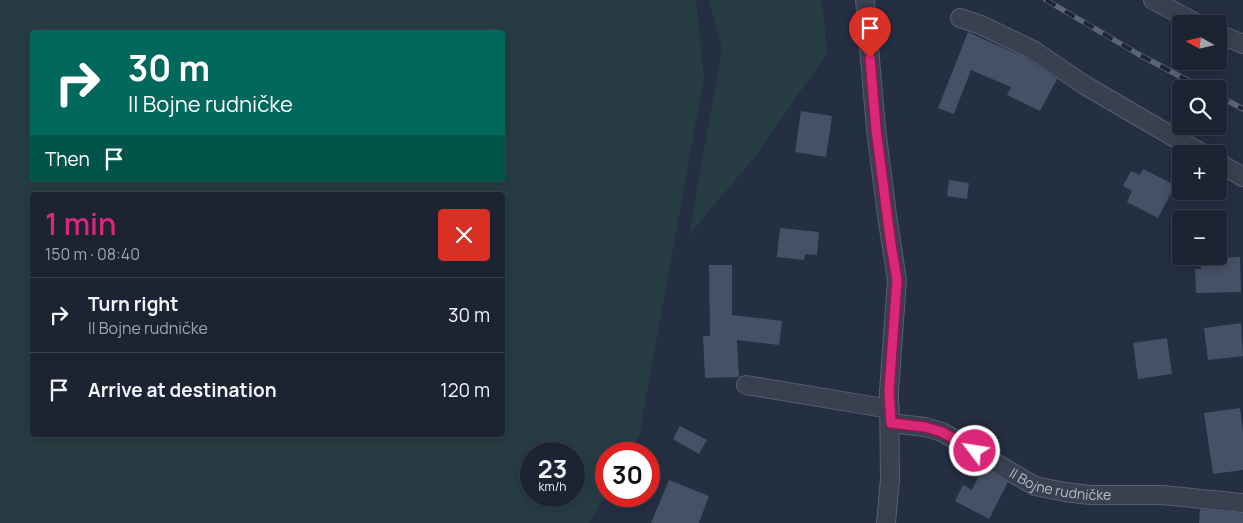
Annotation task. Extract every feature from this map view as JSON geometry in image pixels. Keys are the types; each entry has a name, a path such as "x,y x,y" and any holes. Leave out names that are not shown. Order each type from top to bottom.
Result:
{"street":[{"path":"865,0 876,129 897,280 889,391 890,479 886,523"},
{"path":"1153,0 1181,15"},
{"path":"960,18 982,25 1033,50 1086,86 1188,145"},
{"path":"1228,38 1243,44"},
{"path":"1227,168 1243,177"},
{"name":"II Bojne rudničke","path":"746,385 890,416 942,432 1035,486 1090,495 1162,495 1243,503"}],"green space":[{"path":"0,0 696,0 704,77 639,437 636,442 595,442 595,507 598,507 589,523 0,523"},
{"path":"709,0 822,0 827,53 757,154 689,235 722,49"}],"building":[{"path":"968,32 1028,59 1057,79 1040,111 1007,95 1011,87 971,70 954,114 938,108"},
{"path":"801,111 832,116 826,157 795,152"},
{"path":"1143,169 1172,184 1172,191 1158,218 1127,202 1132,191 1123,186 1131,171 1140,175"},
{"path":"949,180 969,183 967,199 947,196"},
{"path":"780,228 819,232 817,255 805,254 804,260 777,257"},
{"path":"1227,257 1240,257 1241,292 1196,293 1195,269 1201,269 1201,265 1227,265"},
{"path":"709,265 732,265 732,315 782,321 779,345 737,340 739,377 705,378 703,336 710,336"},
{"path":"1241,323 1243,356 1208,360 1204,328"},
{"path":"1167,338 1172,374 1138,379 1133,343"},
{"path":"1240,408 1243,431 1243,470 1213,474 1204,413"},
{"path":"680,426 707,440 699,454 673,439"},
{"path":"983,468 1008,482 989,519 955,501 963,485 972,490"},
{"path":"669,480 709,496 699,523 651,523 658,507 660,507 660,502"},
{"path":"1200,509 1243,513 1243,523 1199,523"}],"railway":[{"path":"1046,0 1138,54 1187,80"},
{"path":"1227,100 1243,109"}],"route":[{"path":"870,58 876,129 897,280 889,391 891,423 925,427 942,432 975,451"}]}
